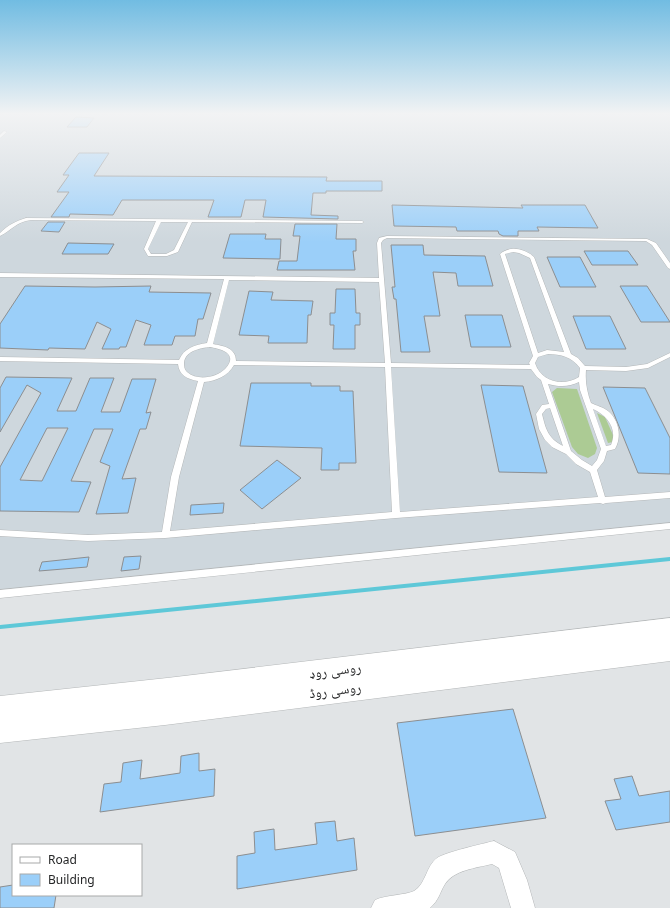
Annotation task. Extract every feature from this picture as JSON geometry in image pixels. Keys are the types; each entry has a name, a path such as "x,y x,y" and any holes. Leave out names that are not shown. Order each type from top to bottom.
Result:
{"main road":[{"name":"روسی روډ","path":"0,709 174,690 670,630"},
{"name":"روسی روڈ","path":"0,730 165,712 670,649"}],"street":[{"path":"383,908 419,902 428,893 436,877 445,866 494,852 507,860 516,880 523,908"}],"lane":[{"path":"0,236 13,224 22,220 362,222"},
{"path":"159,220 146,249 150,255 167,255 176,251 191,220"},
{"path":"396,515 388,365 381,280 379,243 381,239 387,237 646,240 654,244 670,267"},
{"path":"512,239 515,250"},
{"path":"536,356 502,254 506,251 515,250 532,257 568,355"},
{"path":"0,275 381,280"},
{"path":"210,345 227,278"},
{"path":"210,345 226,348 231,352 234,357 231,368 218,377 201,380 187,376 182,372 180,362 183,356 194,348 210,345"},
{"path":"582,378 572,384 550,382 534,371 532,363 536,356 554,351 568,355 580,363 583,368 583,390 604,449 600,461 593,470"},
{"path":"583,368 626,369 648,366 670,355"},
{"path":"0,359 180,362"},
{"path":"233,363 532,367"},
{"path":"543,378 551,406 568,452"},
{"path":"165,535 174,477 201,380"},
{"path":"589,405 608,415 617,435 617,441 612,447 604,449"},
{"path":"551,406 544,407 539,414 543,433 551,444 568,452 578,462 593,470 603,500"},
{"path":"0,533 88,538 165,535 396,515 670,495"},
{"path":"0,594 670,526"}],"shaded area":[{"path":"0,156 670,156 670,529 0,598"}],"green space":[{"path":"557,388 577,389 597,448 595,454 588,458 578,454 572,447 552,392"},
{"path":"597,413 605,417 613,435 613,442 608,443"}],"building":[{"path":"77,156 107,156 94,176 327,177 326,181 382,181 382,191 326,191 326,193 313,193 311,215 338,216 338,219 263,217 266,200 245,200 241,217 208,217 214,200 122,200 113,215 70,214 69,217 51,217 69,192 57,192 69,175 63,175"},
{"path":"392,205 523,208 521,205 585,205 598,228 537,227 539,231 518,231 518,236 503,236 499,234 498,231 457,231 456,227 394,226"},
{"path":"48,222 65,222 59,232 41,231"},
{"path":"295,224 337,224 336,239 356,239 356,251 353,251 355,270 277,270 279,261 297,261 300,236 293,236"},
{"path":"230,234 266,234 265,239 281,239 280,259 223,258"},
{"path":"68,243 114,244 108,254 62,254"},
{"path":"391,245 423,245 424,255 485,256 493,286 458,286 456,273 433,272 440,316 424,316 430,352 401,352 396,299 394,299 392,287 395,287"},
{"path":"584,251 628,251 638,265 592,265"},
{"path":"547,257 580,257 596,287 560,287"},
{"path":"25,286 151,286 149,292 211,293 203,319 198,319 195,336 175,336 172,345 144,345 151,325 136,320 126,347 120,347 119,349 102,349 111,329 97,322 85,349 49,348 48,350 0,348 0,324"},
{"path":"620,286 647,286 670,322 641,322"},
{"path":"336,289 355,289 356,313 360,313 360,325 355,325 355,349 333,349 334,325 330,325 330,313 335,313"},
{"path":"249,291 273,292 271,300 313,301 311,315 308,315 307,343 268,343 269,336 239,335"},
{"path":"465,315 502,315 511,347 471,347"},
{"path":"573,316 610,316 626,349 586,349"},
{"path":"6,377 72,378 57,411 76,411 90,378 114,378 101,412 120,412 132,379 156,379 146,413 151,412 146,429 140,429 122,479 136,478 128,513 96,514 110,466 100,462 113,429 94,429 71,481 91,482 79,512 0,511 0,467 41,393 27,385 0,432 0,388","holes":["47,428 68,428 42,481 20,480"]},
{"path":"251,383 311,383 311,386 340,386 340,391 353,391 356,463 339,463 339,470 321,470 322,448 240,446"},
{"path":"481,385 523,386 547,473 499,472"},
{"path":"603,387 645,388 670,438 670,474 638,473"},
{"path":"277,460 301,478 262,509 240,490"},
{"path":"224,503 223,513 190,515 191,505"},
{"path":"141,556 139,569 121,571 124,557"},
{"path":"89,557 87,567 39,571 42,562"},
{"path":"513,709 546,818 415,836 397,723"},
{"path":"199,753 199,771 215,769 214,796 100,812 104,784 121,782 123,763 142,760 140,779 180,773 181,756"},
{"path":"632,776 639,796 670,791 670,822 616,830 605,801 621,799 614,779"},
{"path":"335,821 337,841 354,838 357,870 237,889 237,856 255,853 254,832 274,829 275,850 317,844 315,823"},
{"path":"12,885 12,896 56,896 54,908 0,908 0,887"}],"waterway":[{"path":"0,627 670,559"}]}
